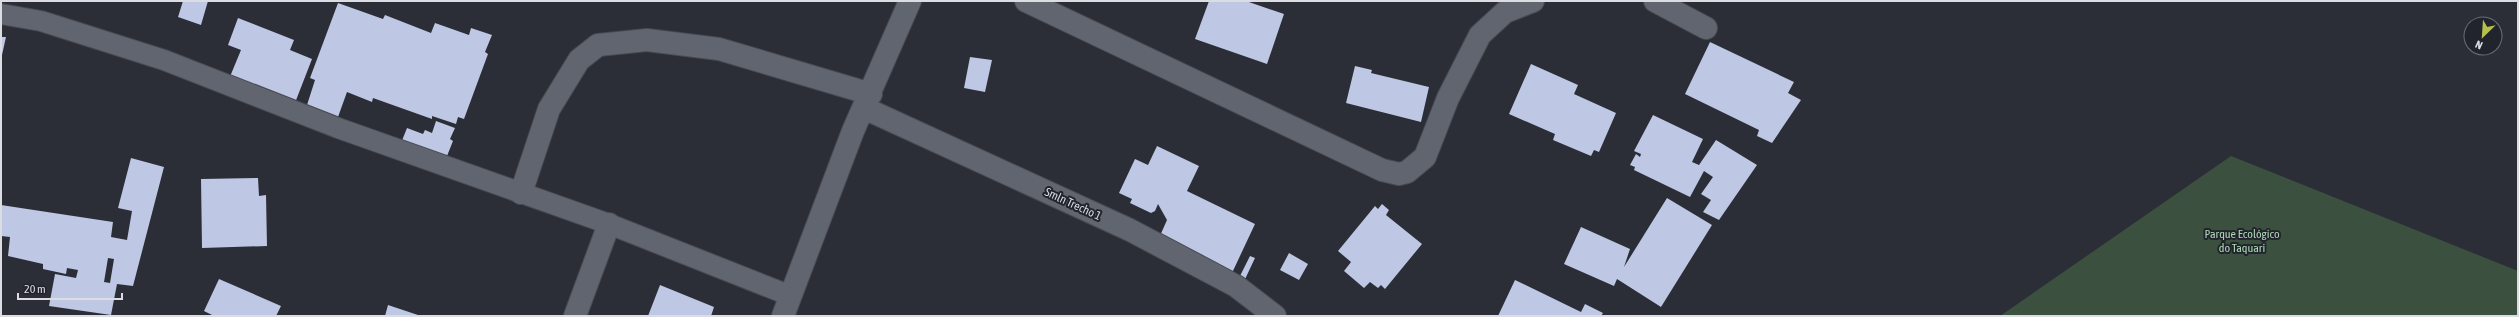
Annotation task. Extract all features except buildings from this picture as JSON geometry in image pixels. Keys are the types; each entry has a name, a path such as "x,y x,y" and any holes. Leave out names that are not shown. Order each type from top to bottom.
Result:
{"street":[{"path":"783,316 867,101 910,1"},
{"path":"1026,1 1382,170 1399,174 1407,172 1425,157 1448,98 1480,35 1505,12 1533,1"},
{"path":"1655,1 1706,28"},
{"name":"Smln Trecho 1","path":"521,193 549,109 579,60 598,45 647,40 719,49 867,101 1130,230 1236,286 1274,316"},
{"path":"575,316 609,224"}],"lane":[{"path":"1,14 41,21 164,60 338,128 609,224 791,296"}],"green space":[{"name":"Parque Ecológico do Taquari","path":"2231,156 2518,271 2518,316 2000,316"}]}
